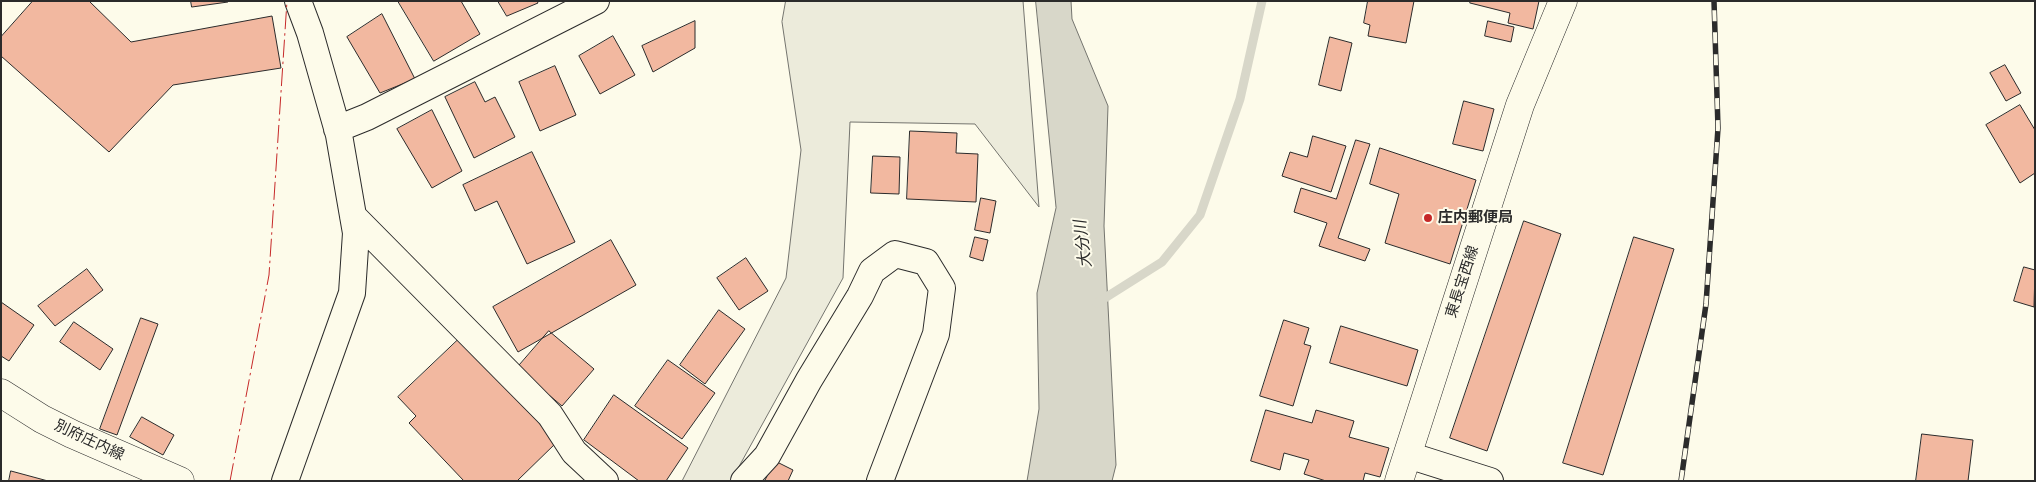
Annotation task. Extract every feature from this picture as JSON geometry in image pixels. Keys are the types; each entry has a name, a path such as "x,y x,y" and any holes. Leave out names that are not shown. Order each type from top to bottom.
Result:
{"main road":[{"name":"東長宝西線","path":"1399,481 1520,105 1563,1"},
{"name":"別府庄内線","path":"1,393 42,420 180,481"}],"street":[{"path":"285,481 352,293 356,233 337,129 310,33 298,1"},
{"path":"337,129 367,117 596,1"},
{"path":"354,216 550,415 574,452 605,481"},
{"path":"744,481 767,456 809,380 860,296 872,271 895,254 926,262 942,288 936,334 880,481"},
{"path":"1408,455 1490,481"}],"shaded area":[{"path":"786,1 1023,1 1039,207 975,124 850,122 843,278 731,481 682,481 786,278 801,150 782,22"}],"water":[{"name":"大分川","path":"1036,1 1071,1 1072,19 1108,106 1104,226 1116,465 1112,481 1027,481 1039,409 1037,293 1056,208"}],"building":[{"path":"33,1 89,1 131,42 272,16 281,68 173,85 109,152 1,56 1,37"},
{"path":"191,1 228,1 228,2 192,7"},
{"path":"398,1 461,1 480,34 434,61"},
{"path":"498,1 537,1 538,3 507,16"},
{"path":"1368,1 1414,1 1406,43 1368,36 1370,25 1364,23"},
{"path":"1471,1 1539,1 1533,29 1508,23 1510,13 1470,3"},
{"path":"382,14 415,79 380,93 347,37"},
{"path":"695,21 695,48 653,72 642,46"},
{"path":"1488,21 1514,27 1511,42 1485,36"},
{"path":"613,36 635,75 600,94 579,56"},
{"path":"1330,37 1352,43 1341,91 1319,85"},
{"path":"2005,65 2021,93 2006,101 1990,73"},
{"path":"555,66 576,115 540,131 519,82"},
{"path":"475,82 485,102 495,97 515,137 474,158 445,97"},
{"path":"1464,101 1494,109 1483,151 1453,144"},
{"path":"2020,105 2035,130 2035,173 2020,183 1986,125"},
{"path":"432,110 462,171 432,188 397,129"},
{"path":"910,131 957,133 956,153 978,154 976,202 907,199"},
{"path":"1313,136 1346,146 1331,192 1282,176 1290,152 1307,157"},
{"path":"1356,140 1370,144 1338,238 1370,249 1365,261 1319,246 1327,223 1294,212 1301,188 1336,199"},
{"name":"庄内郵便局","path":"1380,148 1476,180 1450,264 1385,243 1399,194 1370,184"},
{"path":"532,152 575,242 527,264 497,201 475,211 463,185"},
{"path":"873,156 900,157 899,194 871,193"},
{"path":"981,198 996,201 990,233 975,230"},
{"path":"1524,221 1561,234 1487,451 1450,438"},
{"path":"975,237 988,240 983,261 970,257"},
{"path":"1634,237 1674,249 1603,475 1563,463"},
{"path":"611,240 636,285 518,352 493,307"},
{"path":"746,258 768,291 739,310 717,278"},
{"path":"2024,267 2035,270 2034,307 2014,301"},
{"path":"87,269 103,290 55,326 38,306"},
{"path":"1,302 34,325 9,361 1,356"},
{"path":"719,310 745,329 705,384 680,365"},
{"path":"141,318 158,324 117,435 100,429"},
{"path":"1284,320 1309,328 1304,344 1311,346 1293,406 1260,396"},
{"path":"74,322 113,349 100,370 60,342"},
{"path":"1341,326 1418,350 1407,386 1330,363"},
{"path":"549,331 594,369 562,406 517,368"},
{"path":"459,339 557,442 517,481 464,481 409,423 416,416 398,397"},
{"path":"668,360 715,393 682,439 635,406"},
{"path":"614,395 688,448 666,481 639,481 584,440"},
{"path":"1266,410 1312,423 1316,410 1354,421 1349,437 1389,448 1380,477 1365,473 1363,481 1326,481 1304,474 1309,460 1284,453 1280,470 1251,461"},
{"path":"142,417 174,435 163,455 130,437"},
{"path":"1922,434 1973,440 1968,481 1916,481"},
{"path":"775,461 793,470 788,481 765,481"},
{"path":"11,471 48,481 9,481"}],"waterway":[{"path":"1097,303 1162,262 1200,215 1240,99 1262,1"}],"railway":[{"path":"1681,481 1706,304 1718,128 1714,1"}],"power":[{"path":"230,481 269,275 287,1"}],"place":[{"name":"庄内郵便局","path":"1428,218"}]}
